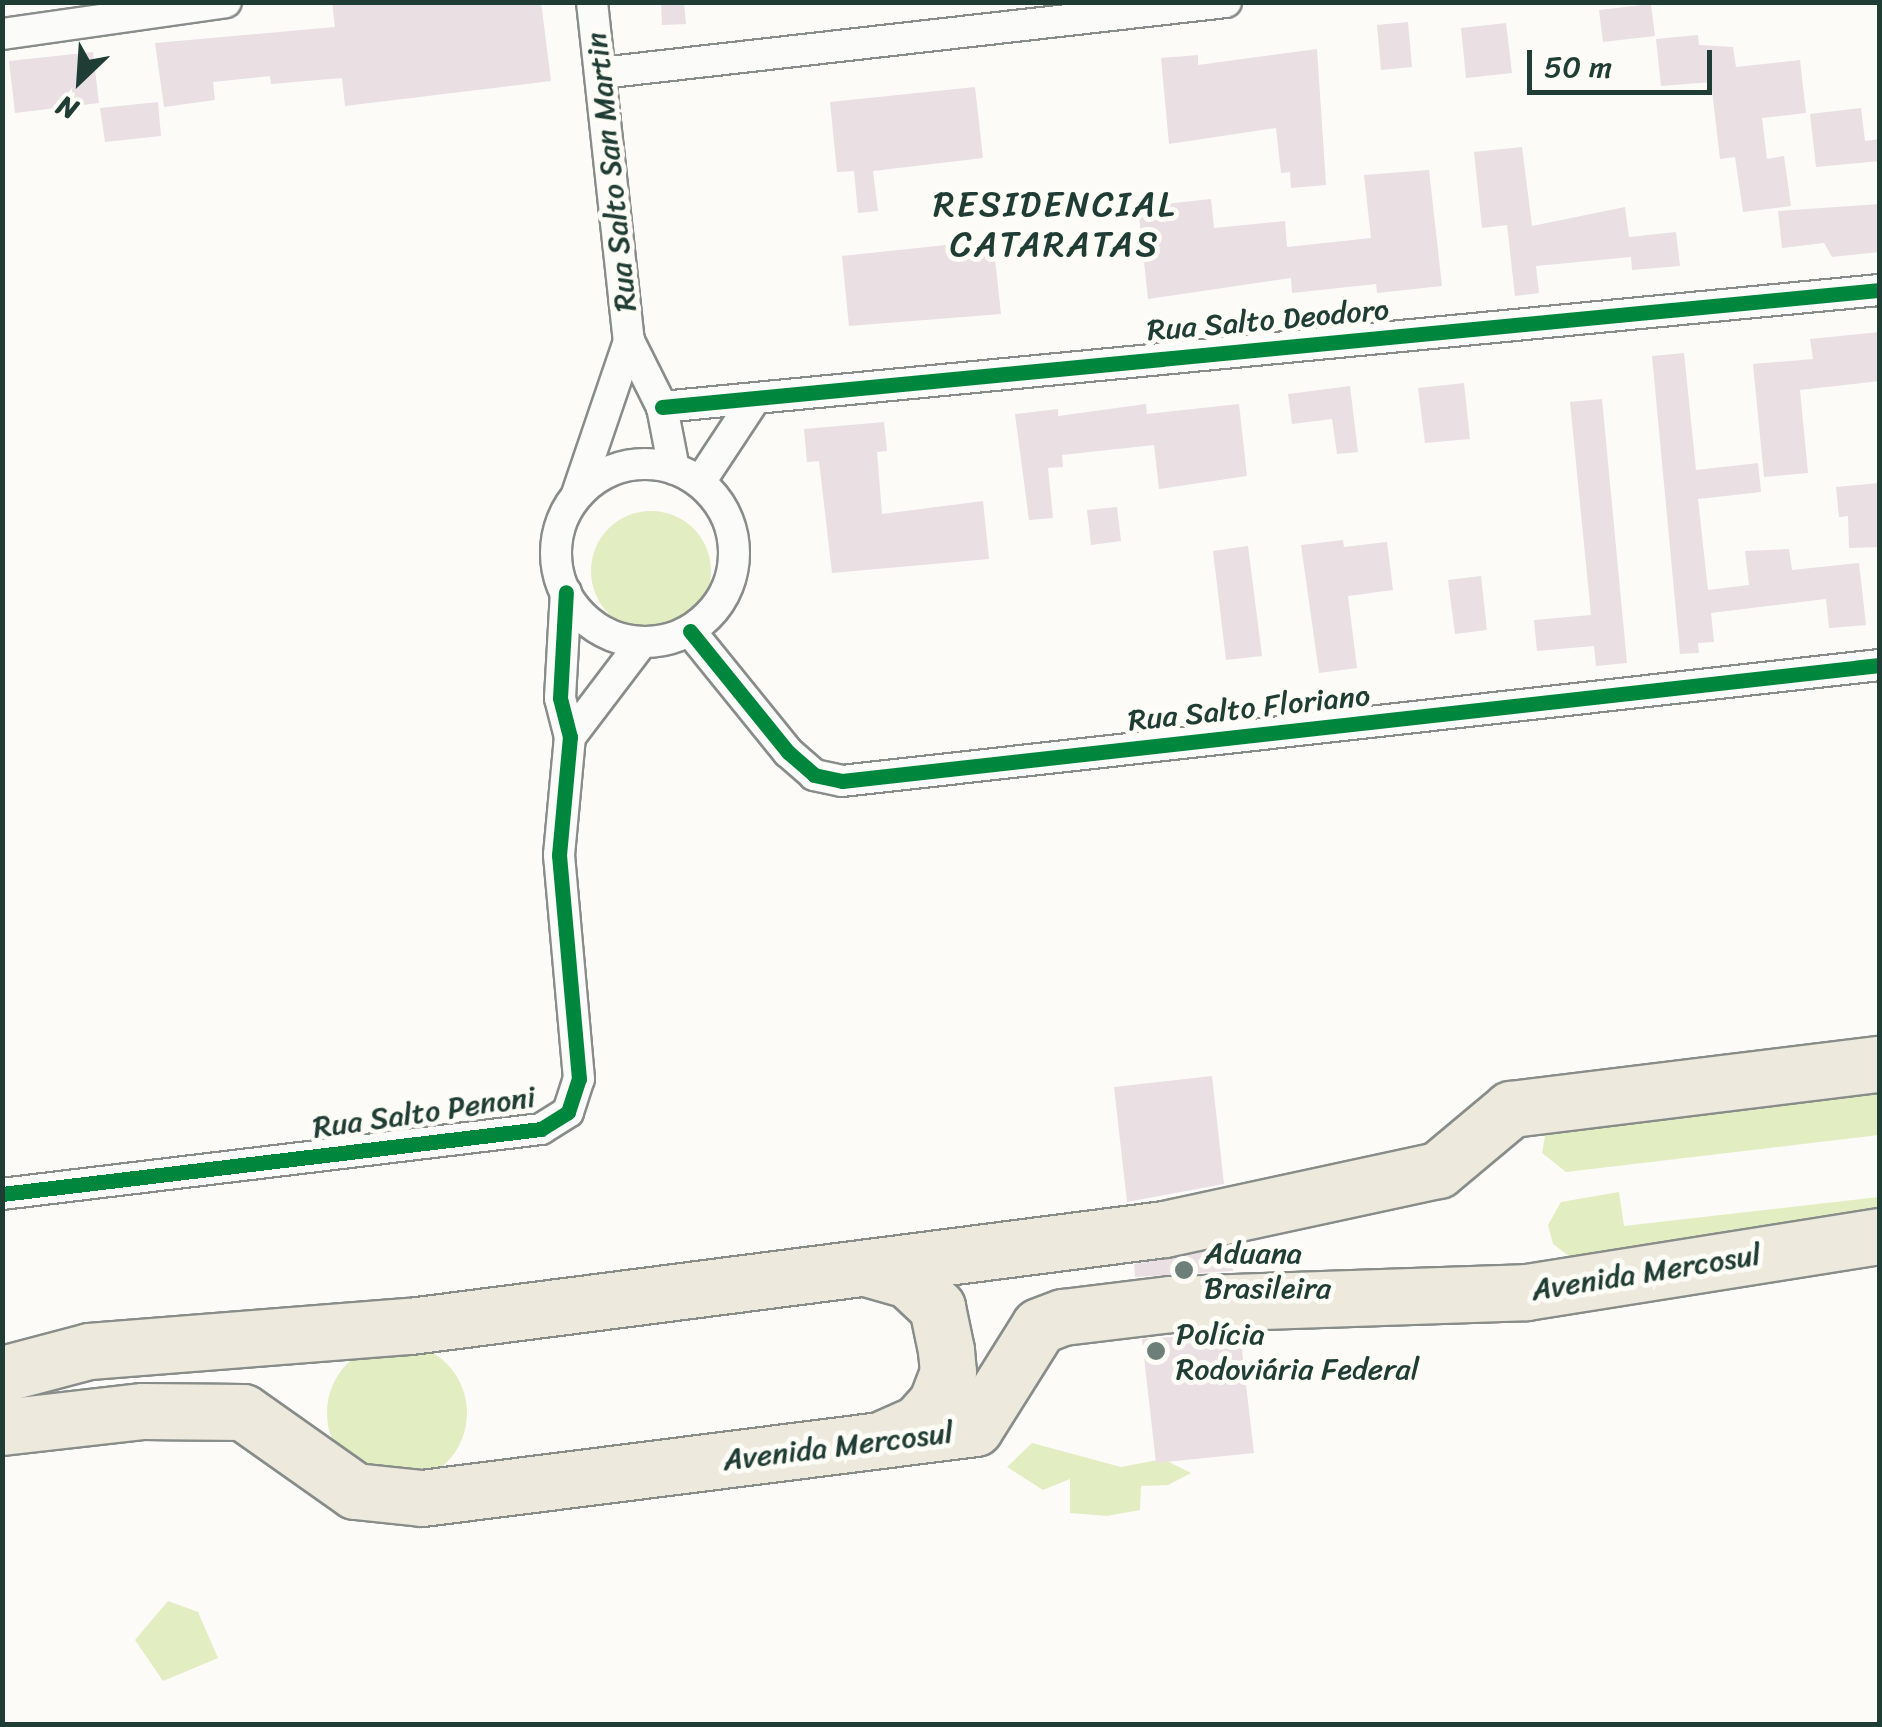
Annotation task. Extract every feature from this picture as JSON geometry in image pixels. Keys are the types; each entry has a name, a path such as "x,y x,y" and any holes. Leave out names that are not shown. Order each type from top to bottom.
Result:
{"highway":[{"path":"2,1374 89,1351 410,1326 1164,1228 1438,1170 1510,1109 1880,1064"},
{"name":"Avenida Mercosul","path":"2,1428 158,1410 244,1412 355,1491 389,1499 976,1428 1039,1326 1063,1317 1171,1304 1526,1292 1880,1236"},
{"path":"866,1268 908,1280 937,1307 948,1372 936,1404 918,1423 876,1441"}],"street":[{"path":"2,34 226,2"},
{"name":"Rua Salto San Martin","path":"592,2 630,341 662,407 687,476"},
{"path":"601,73 1226,2"},
{"name":"Rua Salto Deodoro","path":"662,407 1880,290"},
{"name":"Rua Salto San Martin","path":"576,496 630,341"},
{"path":"687,476 754,400"},
{"path":"626,466 687,476 720,504 735,559 728,588 690,631 642,642 595,627 566,592 556,550 576,496 598,476 626,466"},
{"name":"Rua Salto Penoni","path":"2,1194 541,1129 568,1112 579,1079 559,855 570,736 560,698 566,592"},
{"name":"Rua Salto Floriano","path":"690,631 788,752 814,775 842,781 1880,665"},
{"path":"570,736 642,642"}],"green space":[{"path":"651,511 674,515 694,528 707,548 711,571 707,594 694,614 674,627 651,631 628,627 608,614 595,594 591,571 595,548 608,528 628,515"},
{"path":"1879,1082 1879,1135 1566,1172 1542,1153 1547,1125"},
{"path":"1619,1192 1624,1226 1879,1197 1879,1224 1570,1257 1553,1244 1548,1225 1561,1202"},
{"path":"397,1343 424,1348 447,1363 462,1386 467,1413 462,1440 447,1463 424,1478 397,1483 370,1478 347,1463 332,1440 327,1413 332,1386 347,1363 370,1348"},
{"path":"1032,1443 1121,1467 1163,1459 1191,1473 1168,1485 1141,1486 1140,1510 1107,1516 1070,1513 1070,1479 1043,1490 1007,1467"},
{"path":"168,1601 198,1612 218,1658 163,1681 135,1640"}],"building":[{"path":"332,2 541,2 551,81 345,106 342,78 271,84 270,76 213,82 215,100 164,107 155,43 335,27"},
{"path":"661,2 684,2 686,24 662,25"},
{"path":"1651,4 1655,36 1603,42 1599,10"},
{"path":"1408,22 1412,67 1381,70 1377,25"},
{"path":"1506,23 1512,73 1466,78 1461,28"},
{"path":"1698,35 1699,45 1733,47 1736,67 1800,60 1806,113 1762,118 1767,159 1784,156 1791,206 1743,212 1735,157 1720,159 1711,82 1661,86 1656,39"},
{"path":"1317,49 1326,185 1291,188 1290,172 1281,173 1276,128 1169,144 1161,58 1198,55 1198,65"},
{"path":"93,52 99,103 15,113 9,61"},
{"path":"975,87 983,158 873,171 878,211 858,213 854,171 837,172 830,102"},
{"path":"158,102 161,136 105,142 100,108"},
{"path":"1861,108 1865,141 1880,139 1880,161 1816,167 1810,114"},
{"path":"1522,147 1532,226 1625,207 1629,237 1676,232 1680,266 1632,270 1631,257 1536,266 1539,293 1515,296 1507,225 1482,228 1474,152"},
{"path":"1429,170 1442,286 1377,293 1376,284 1292,293 1291,278 1148,299 1138,207 1211,199 1214,228 1285,221 1287,247 1371,238 1364,175"},
{"path":"1880,204 1880,252 1832,257 1824,243 1782,248 1778,211"},
{"path":"993,240 1001,314 849,326 842,256"},
{"path":"1880,332 1880,381 1800,390 1808,473 1764,477 1753,364 1813,359 1810,339"},
{"path":"1684,353 1696,470 1758,463 1761,492 1698,499 1708,590 1749,585 1745,551 1789,549 1792,570 1859,563 1866,625 1829,628 1826,599 1711,613 1714,642 1698,643 1699,653 1680,654 1652,356"},
{"path":"1464,383 1470,439 1425,443 1418,388"},
{"path":"1350,386 1358,452 1337,454 1332,419 1292,424 1288,394"},
{"path":"1602,399 1627,663 1596,666 1594,646 1537,651 1534,620 1591,615 1570,402"},
{"path":"1146,404 1147,414 1239,404 1247,476 1159,489 1154,445 1062,455 1063,467 1048,468 1053,518 1029,520 1015,414 1058,409 1058,416"},
{"path":"884,422 887,451 877,452 882,514 983,501 989,559 832,573 819,461 807,462 804,429"},
{"path":"1880,483 1880,547 1849,548 1848,516 1839,517 1836,487"},
{"path":"1117,507 1121,541 1091,545 1087,510"},
{"path":"1343,540 1344,547 1387,542 1393,590 1348,596 1357,668 1319,673 1301,545"},
{"path":"1248,546 1262,656 1226,660 1213,551"},
{"path":"1481,576 1487,630 1455,634 1448,580"},
{"path":"1212,1076 1224,1184 1127,1202 1114,1087"},
{"path":"1231,1247 1233,1271 1135,1277 1134,1264"},
{"path":"1240,1333 1254,1453 1156,1463 1142,1339"}],"cycle path":[{"path":"662,407 1880,290"},
{"path":"2,1194 541,1129 568,1112 579,1079 559,855 570,737 560,698 566,592"},
{"path":"690,631 788,752 814,775 842,781 1880,665"}],"place":[{"name":"Aduana Brasileira","path":"1184,1270"},
{"name":"Polícia Rodoviária Federal","path":"1156,1351"}],"district":[{"name":"RESIDENCIAL CATARATAS","path":"1055,224"}]}
